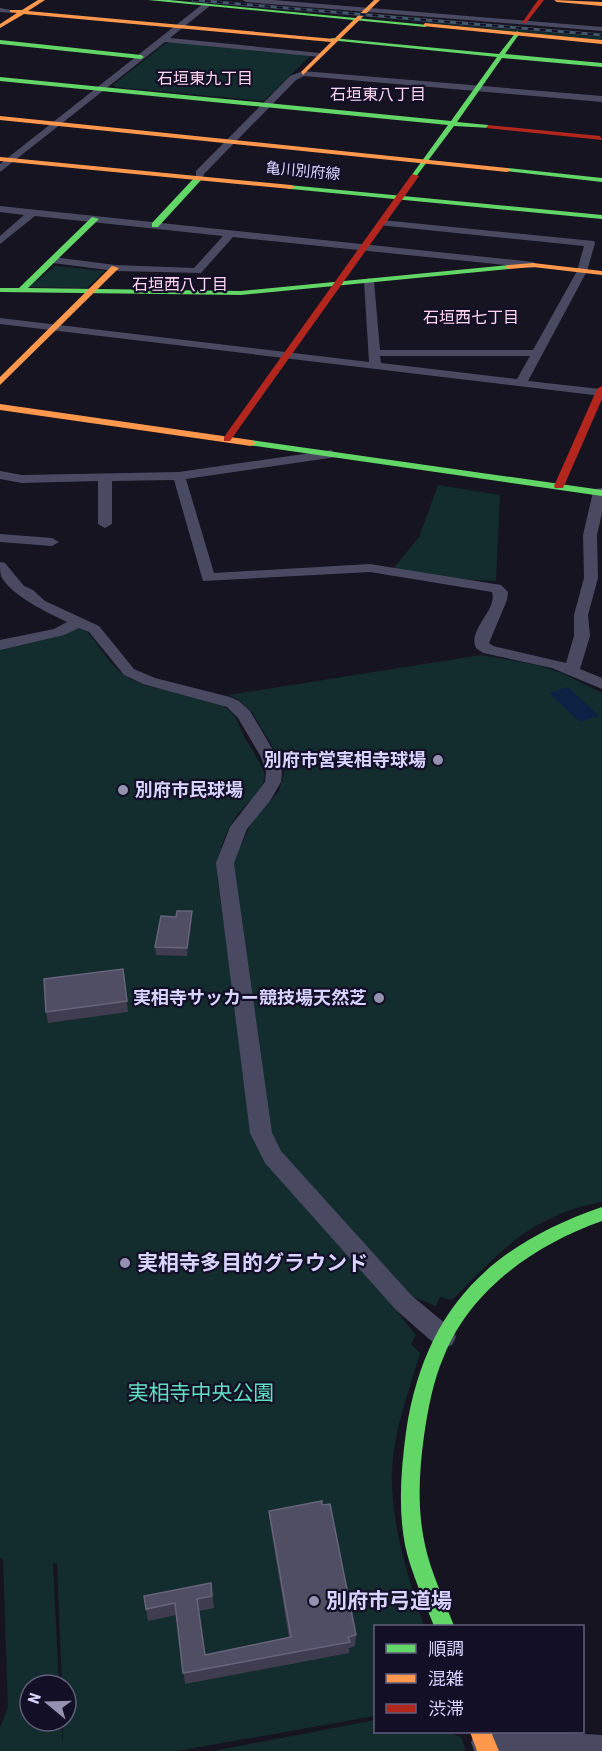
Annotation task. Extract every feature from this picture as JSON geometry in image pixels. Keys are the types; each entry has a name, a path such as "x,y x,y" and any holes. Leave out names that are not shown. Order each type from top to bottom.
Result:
{"main road":[{"path":"0,26 9,13 30,0"},
{"path":"9,13 42,0"},
{"path":"151,0 363,14 521,28 602,42"},
{"path":"303,73 377,0"},
{"path":"227,439 541,0"},
{"path":"557,0 602,4"},
{"path":"9,13 602,65"},
{"path":"0,44 141,57"},
{"path":"0,79 453,123 598,140"},
{"path":"0,118 426,162 568,188 602,180"},
{"name":"亀川別府線","path":"5,160 203,175 602,217"},
{"path":"154,225 203,175"},
{"name":"亀川別府線","path":"402,195 568,188 602,212"},
{"path":"21,290 95,219"},
{"path":"0,290 241,293 533,265 602,273"},
{"path":"0,382 115,268"},
{"path":"559,486 596,416 601,391"},
{"path":"0,407 601,493"},
{"path":"444,1625 415,1545 409,1480 416,1416 434,1358 444,1337 465,1308 503,1265 525,1247 567,1224 602,1214"}],"street":[{"path":"246,0 363,14"},
{"path":"5,160 57,124 207,5"},
{"path":"521,28 602,29"},
{"path":"163,40 320,55"},
{"path":"203,175 272,106 304,79 303,73 602,101"},
{"path":"0,209 533,265"},
{"path":"0,241 33,212"},
{"path":"382,223 590,243 582,271 521,383"},
{"path":"53,260 115,268 197,272 231,233"},
{"path":"369,281 375,359"},
{"path":"0,321 289,355 375,359 538,353"},
{"path":"375,359 521,383 601,391"},
{"path":"0,475 22,479 179,476 331,454"},
{"path":"179,476 208,578 370,568 496,588 501,592 500,600 481,639 481,645 488,650 572,669 602,684"},
{"path":"105,478 105,524"},
{"path":"572,669 582,636 581,615 591,578 590,535 601,493"},
{"path":"0,538 51,542"},
{"path":"0,566 20,589 40,604 94,629 129,672 149,681 233,704 244,715 269,758 274,772 273,782 264,797 239,827 225,862 261,1133 273,1157 396,1294 444,1337"},
{"path":"0,645 59,632 81,621"},
{"path":"484,1742 602,1749"}],"green space":[{"path":"368,17 602,37 602,40"},
{"path":"166,43 310,56 264,101 113,85"},
{"path":"55,266 105,271 87,288 29,287"},
{"path":"438,485 500,495 496,581 460,579 393,569 419,537"},
{"name":"実相寺中央公園","path":"79,625 115,667 129,678 154,687 212,701 233,714 265,775 258,791 228,829 222,845 218,871 252,1135 266,1160 373,1282 416,1335 411,1344 420,1353 393,1454 392,1489 401,1549 424,1625 374,1625 374,1716 177,1751 0,1751 0,1728 8,1707 3,1559 0,1558 0,648","holes":["53,1563 57,1564 62,1673 78,1673 78,1733 63,1733 63,1745 62,1733 18,1733 18,1673 58,1673"]},
{"path":"481,655 538,665 562,673 602,693 602,1202 577,1208 536,1226 502,1251 452,1300 440,1297 436,1306 412,1297 281,1153 272,1138 233,862 252,822 279,791 284,773 282,763 252,712 238,699 228,695"},
{"path":"374,1720 374,1733 450,1733 461,1737 466,1751 213,1751"}],"water":[{"path":"568,687 599,716 580,722 549,693"}],"building":[{"path":"177,911 192,911 187,948 155,947 161,916 176,917"},
{"path":"123,969 127,1001 46,1012 44,979"},
{"name":"別府市弓道場","path":"322,1501 322,1505 330,1504 356,1635 348,1637 350,1642 183,1673 175,1603 146,1609 144,1596 211,1583 212,1596 197,1599 205,1655 291,1637 269,1511"}],"railway":[{"path":"193,0 602,35"}],"traffic: fast":[{"path":"151,0 425,25"},
{"path":"415,176 517,33"},
{"path":"332,40 602,65"},
{"path":"0,42 141,57"},
{"path":"0,79 488,127"},
{"path":"507,170 602,180"},
{"path":"155,225 199,178"},
{"path":"291,187 602,217"},
{"path":"21,290 95,219"},
{"path":"0,290 241,293 509,267"},
{"path":"251,443 602,493"},
{"path":"444,1625 418,1555 410,1504 413,1449 421,1401 431,1366 453,1321 487,1280 508,1262 553,1233 602,1214"}],"traffic: slow":[{"path":"0,26 42,0"},
{"path":"303,73 377,0"},
{"path":"557,0 602,4"},
{"path":"12,11 332,40"},
{"path":"425,25 602,42"},
{"path":"0,118 507,170"},
{"path":"0,159 291,187"},
{"path":"509,267 533,265 602,273"},
{"path":"0,382 115,268"},
{"path":"0,407 251,443"},
{"path":"481,1733 488,1751"}],"traffic: jam":[{"path":"524,22 541,0"},
{"path":"488,127 600,138"},
{"path":"227,439 415,176"},
{"path":"559,486 602,389"}],"place":[{"name":"別府市営実相寺球場","path":"438,760"},
{"name":"別府市民球場","path":"123,790"},
{"name":"実相寺サッカー競技場天然芝","path":"379,998"},
{"name":"実相寺多目的グラウンド","path":"125,1263"},
{"name":"別府市弓道場","path":"314,1601"}],"district":[{"name":"石垣東九丁目","path":"205,78"},
{"name":"石垣東八丁目","path":"378,94"},
{"name":"石垣西八丁目","path":"180,284"},
{"name":"石垣西七丁目","path":"471,317"}]}
